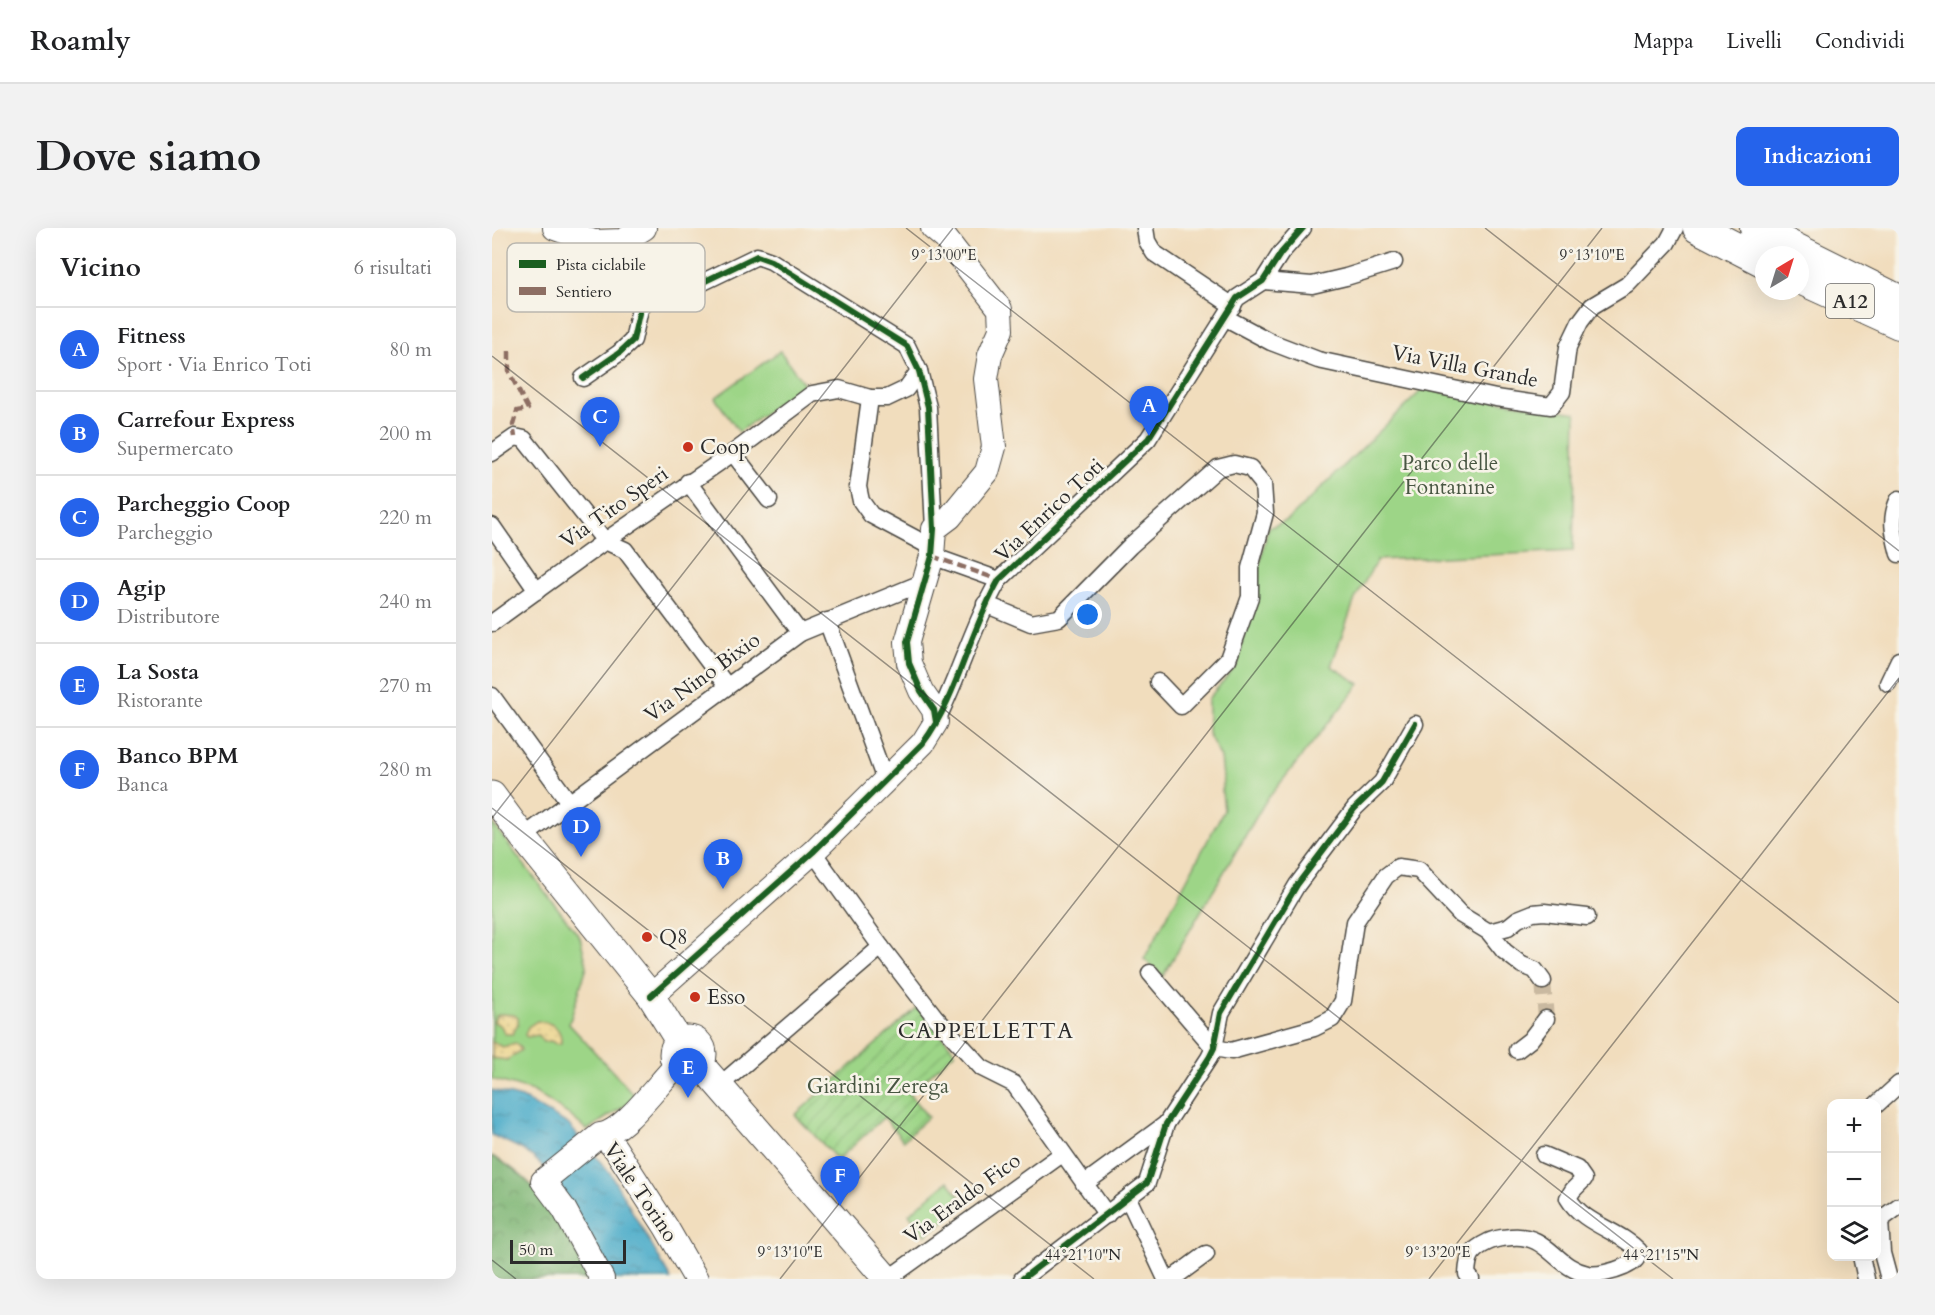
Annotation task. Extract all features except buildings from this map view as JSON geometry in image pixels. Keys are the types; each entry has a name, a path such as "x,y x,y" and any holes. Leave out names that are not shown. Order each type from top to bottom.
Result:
{"highway":[{"path":"1698,228 1755,257"},
{"name":"A12","path":"1755,228 1899,300"},
{"name":"A12","path":"1809,283 1899,324"}],"main road":[{"path":"492,795 651,996 685,1057 719,1086 747,1121 887,1279"}],"street":[{"path":"555,228 594,242 623,241 644,228"},
{"path":"933,228 945,238 1000,309 1001,330 990,355 986,379 994,447 987,472 950,517 933,544"},
{"path":"1145,228 1147,241 1154,253 1229,312"},
{"name":"Via Enrico Toti","path":"651,996 813,852 923,743 946,702 985,604 999,580 1148,439 1237,298 1263,281 1281,253 1303,228"},
{"name":"Via Villa Grande","path":"1229,312 1271,342 1318,360 1496,398 1551,406 1562,392 1568,347 1580,322 1592,306 1628,285 1671,236"},
{"path":"705,281 757,256 771,261 907,346 919,370 928,408 933,544 907,642 909,663 921,692 934,710 936,722"},
{"path":"1263,281 1312,285 1394,262"},
{"path":"583,378 619,353 633,340 639,312"},
{"name":"Via Tito Speri","path":"492,623 605,541 733,453 812,394 839,389 870,398 887,398 906,389 919,370"},
{"path":"870,398 858,487 861,501 872,515 933,544 999,580"},
{"path":"492,453 515,437 524,439 605,541 625,550 726,685"},
{"path":"733,453 770,500"},
{"path":"985,604 1031,623 1059,618 1130,546 1218,468 1234,464 1250,468 1263,484 1265,513 1250,568 1250,597 1228,659 1181,706 1158,682"},
{"path":"688,483 800,633"},
{"path":"1899,499 1893,516 1893,531 1899,554"},
{"path":"492,526 537,591"},
{"name":"Via Nino Bixio","path":"523,837 726,685 800,633 924,582"},
{"path":"827,621 885,780"},
{"path":"1888,683 1899,660"},
{"path":"492,696 569,802"},
{"path":"1022,1279 1147,1183 1166,1124 1214,1048 1221,1013 1297,885 1355,808 1382,782 1415,724"},
{"path":"813,852 935,1017 982,1068 1014,1084 1107,1215"},
{"path":"1150,973 1214,1048 1231,1051 1314,1028 1332,1019 1343,1001 1355,922 1386,876 1398,867 1419,870 1461,915 1489,932 1504,951 1522,965 1535,970 1543,981"},
{"path":"1489,932 1508,927 1518,919 1544,912 1587,917"},
{"path":"719,1086 882,947"},
{"path":"1518,1050 1530,1040 1546,1019"},
{"path":"602,1279 564,1209 543,1181 601,1135 618,1127 642,1105 685,1057"},
{"path":"1881,1100 1899,1084"},
{"path":"1084,1184 1166,1124"},
{"name":"Viale Torino","path":"601,1135 615,1148 666,1227 696,1279"},
{"name":"Via Eraldo Fico","path":"887,1279 1062,1154"},
{"path":"1471,1279 1467,1274 1468,1258 1480,1246 1494,1239 1524,1235 1545,1245 1569,1268 1590,1275 1621,1268 1634,1262 1638,1257 1639,1251 1631,1243 1574,1208 1568,1198 1572,1190 1584,1179 1577,1168 1544,1155"},
{"path":"1128,1198 1166,1279"},
{"path":"1889,1279 1882,1252 1880,1220 1899,1206"},
{"path":"1172,1279 1206,1254"},
{"path":"1862,1261 1866,1279"}],"green space":[{"path":"780,351 804,384 739,432 715,398"},
{"name":"Parco delle Fontanine","path":"1423,389 1576,413 1573,551 1377,560 1355,599 1331,666 1360,684 1265,802 1163,976 1144,959 1224,810 1221,758 1208,733 1208,699 1237,665 1268,528 1288,520"},
{"path":"492,823 580,937 587,966 569,1024 637,1098 587,1130 568,1114 533,1091 492,1079"},
{"name":"Giardini Zerega","path":"919,1006 955,1052 909,1094 928,1117 903,1141 884,1117 838,1160 795,1115"},
{"path":"492,1156 525,1179 539,1194 562,1226 593,1279 492,1279"},
{"path":"948,1181 966,1204 926,1235 909,1214"}],"sand":[{"path":"514,1015 518,1018 513,1034 505,1034 501,1026 494,1022 496,1016"},
{"path":"537,1021 555,1027 560,1033 561,1043 543,1042 538,1035 527,1037 525,1035 528,1027"},
{"path":"492,1042 503,1047 515,1043 521,1050 507,1060 492,1058"}],"water":[{"path":"492,1090 522,1098 568,1124 610,1173 671,1279 612,1279 575,1210 552,1176 526,1152 492,1135"}],"tunnel":[{"path":"1543,981 1546,1019"}],"marked path":[{"path":"509,351 509,372 528,409 517,411 513,425 515,437"},
{"path":"932,556 999,580"}],"cycle path":[{"path":"651,996 813,852 923,743 945,706 999,580 1148,439 1237,298 1263,281 1281,253 1303,228"},
{"path":"705,281 757,256 771,261 907,346 919,371 928,407 934,529 932,556 907,642 909,663 921,691 934,710 936,722"},
{"path":"583,378 619,353 633,340 639,312"},
{"path":"1022,1279 1147,1183 1166,1124 1214,1048 1221,1013 1297,885 1355,808 1382,782 1415,724"}],"place":[{"name":"Fitness","path":"1149,436"},
{"name":"Parcheggio Coop","path":"600,447"},
{"name":"Coop","path":"688,447"},
{"name":"Agip","path":"581,857"},
{"name":"Carrefour Express","path":"723,889"},
{"name":"Q8","path":"647,937"},
{"name":"Esso","path":"695,997"},
{"name":"La Sosta","path":"688,1098"},
{"name":"Banco BPM","path":"840,1206"}],"district":[{"name":"CAPPELLETTA","path":"986,1030"}]}
